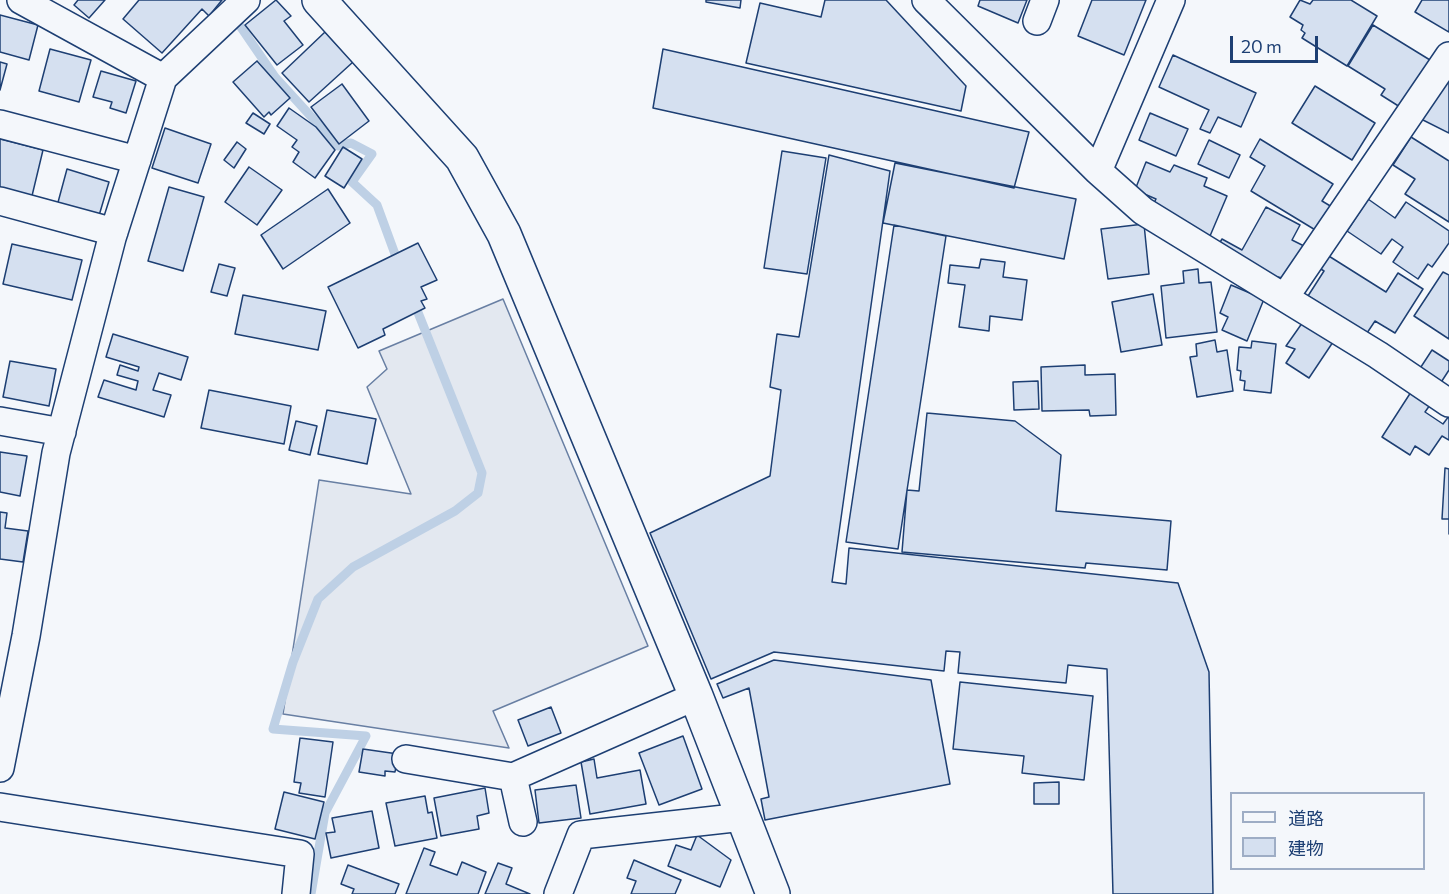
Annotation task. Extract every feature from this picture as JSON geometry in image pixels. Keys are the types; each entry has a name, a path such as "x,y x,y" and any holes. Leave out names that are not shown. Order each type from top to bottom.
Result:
{"street":[{"path":"21,0 163,78"},
{"path":"0,768 26,636 56,453 114,232 163,78 246,0"},
{"path":"319,0 462,158 504,234 696,696 773,894"},
{"path":"926,0 950,10 1098,171 1143,210 1378,355 1449,403"},
{"path":"1098,171 1171,0"},
{"path":"1285,297 1449,56"},
{"path":"0,124 137,160"},
{"path":"0,201 114,232"},
{"path":"0,421 62,432"},
{"path":"406,759 513,777 696,696"},
{"path":"513,777 523,822"},
{"path":"0,807 300,854 296,894"},
{"path":"558,894 581,836 743,817"}],"shaded area":[{"path":"503,299 648,646 493,711 509,748 283,714 319,480 411,494 367,387 387,369 379,351"}],"building":[{"path":"78,0 105,0 89,18 74,5"},
{"path":"139,0 222,0 209,16 202,9 162,53 123,19"},
{"path":"276,0 291,16 284,21 303,45 277,65 245,25"},
{"path":"706,0 741,0 740,8 706,2"},
{"path":"825,0 886,0 966,86 961,111 746,63 760,3 821,17"},
{"path":"980,0 1027,0 1018,23 978,6"},
{"path":"1092,0 1146,0 1124,55 1078,36"},
{"path":"1300,0 1310,4 1313,0 1351,0 1377,16 1347,66 1302,38 1305,33 1301,30 1303,25 1290,17"},
{"path":"1422,0 1449,0 1449,32 1415,12"},
{"path":"0,15 38,25 29,60 0,52"},
{"path":"1373,25 1430,60 1400,107 1381,95 1385,89 1348,66"},
{"path":"325,32 353,62 309,102 282,73"},
{"path":"50,49 91,60 79,102 39,91"},
{"path":"663,49 1029,132 1014,188 653,108"},
{"path":"1173,55 1256,93 1241,127 1218,117 1210,133 1200,129 1209,110 1159,87"},
{"path":"257,61 290,98 271,115 269,112 264,117 233,82"},
{"path":"0,62 7,64 0,90"},
{"path":"101,71 136,81 126,113 110,108 112,102 93,97"},
{"path":"1449,79 1449,133 1419,118"},
{"path":"342,84 369,121 339,144 311,107"},
{"path":"1315,86 1375,123 1352,160 1292,123"},
{"path":"289,108 316,127 335,150 315,178 293,162 299,152 292,147 297,140 277,126"},
{"path":"253,113 270,124 264,134 246,123"},
{"path":"1150,113 1188,129 1176,156 1139,140"},
{"path":"165,128 211,144 198,183 152,168"},
{"path":"1411,137 1449,161 1449,222 1405,194 1415,179 1393,165"},
{"path":"0,139 43,150 31,200 0,192"},
{"path":"1260,139 1333,184 1322,201 1332,207 1317,231 1251,191 1265,166 1250,157"},
{"path":"1209,140 1240,155 1229,178 1198,164"},
{"path":"237,142 246,149 234,168 224,160"},
{"path":"343,147 362,159 344,188 325,176"},
{"path":"782,151 826,158 807,274 764,268"},
{"path":"829,155 890,171 832,582 846,584 849,548 1178,583 1209,672 1213,894 1113,894 1107,669 1068,665 1066,683 958,673 960,652 946,651 944,671 774,652 711,679 650,533 770,476 781,390 770,387 777,334 799,337"},
{"path":"1146,162 1170,172 1174,165 1207,178 1204,186 1227,196 1210,236 1161,215 1152,207 1156,199 1135,190"},
{"path":"895,163 1076,199 1064,259 883,223"},
{"path":"249,167 282,190 257,225 225,202"},
{"path":"67,169 109,182 98,219 57,206"},
{"path":"169,187 204,197 183,271 148,261"},
{"path":"328,189 350,223 283,269 261,235"},
{"path":"1368,199 1395,218 1406,202 1449,231 1449,243 1432,267 1428,264 1418,279 1393,262 1403,247 1392,239 1381,254 1347,231"},
{"path":"1266,207 1300,225 1292,240 1306,247 1288,279 1262,274 1216,249 1222,239 1242,250"},
{"path":"1144,224 1149,274 1108,279 1101,229"},
{"path":"894,225 946,236 898,549 846,542"},
{"path":"418,243 437,280 421,287 427,299 421,301 425,308 383,329 385,335 358,348 328,287"},
{"path":"12,244 82,260 72,300 3,284"},
{"path":"1324,253 1386,292 1398,273 1423,289 1395,333 1375,321 1367,333 1308,296 1324,271 1316,266"},
{"path":"981,259 1005,262 1003,277 1027,280 1022,320 990,316 989,331 959,327 965,285 948,283 950,265 979,268"},
{"path":"219,264 235,268 227,296 211,292"},
{"path":"1198,269 1199,283 1211,282 1217,332 1166,338 1161,286 1184,283 1183,271"},
{"path":"1443,272 1449,275 1449,339 1414,316"},
{"path":"1231,285 1264,299 1247,341 1222,330 1228,317 1220,313"},
{"path":"1153,294 1162,345 1121,352 1112,302"},
{"path":"243,295 326,311 318,350 235,334"},
{"path":"1305,319 1335,339 1309,378 1286,363 1295,349 1286,346"},
{"path":"113,334 188,357 181,380 159,373 153,390 171,395 164,417 98,397 104,380 136,390 138,381 117,375 120,365 138,371 139,367 106,357"},
{"path":"1215,340 1217,352 1227,350 1233,391 1197,397 1190,357 1197,356 1196,344"},
{"path":"1252,341 1276,344 1271,393 1244,390 1245,381 1240,380 1241,371 1237,370 1239,347 1251,348"},
{"path":"1432,350 1449,361 1449,370 1438,387 1417,373"},
{"path":"10,361 56,369 49,406 3,397"},
{"path":"1085,365 1085,375 1115,374 1116,415 1090,416 1089,410 1042,411 1041,367"},
{"path":"1038,381 1039,409 1014,410 1013,382"},
{"path":"209,390 291,406 284,444 201,428"},
{"path":"1411,392 1430,405 1425,412 1443,424 1449,416 1449,440 1442,436 1429,455 1415,446 1410,455 1382,437"},
{"path":"327,410 376,419 367,464 318,454"},
{"path":"927,413 1015,421 1061,455 1056,511 1171,521 1167,570 1086,563 1085,568 902,552 907,490 919,491"},
{"path":"296,421 317,426 310,455 289,450"},
{"path":"0,452 27,456 20,496 0,492"},
{"path":"1445,468 1449,469 1449,519 1442,519"},
{"path":"0,512 7,513 5,528 28,531 23,562 0,559"},
{"path":"774,660 931,680 950,784 765,820 761,799 769,797 749,688 723,698 717,684"},
{"path":"960,682 1093,696 1084,780 1022,773 1024,756 953,749"},
{"path":"551,707 561,733 528,746 518,720"},
{"path":"683,736 702,789 659,805 639,753"},
{"path":"300,738 333,742 325,797 299,793 301,783 294,782"},
{"path":"363,749 398,754 395,772 385,771 385,776 359,772"},
{"path":"594,759 597,778 640,770 646,804 590,814 581,762"},
{"path":"1059,782 1059,804 1034,804 1034,783"},
{"path":"576,785 581,818 539,823 535,790"},
{"path":"485,788 489,813 477,816 479,829 441,836 434,798"},
{"path":"284,792 324,802 315,839 275,829"},
{"path":"425,796 428,813 432,812 437,838 395,846 386,803"},
{"path":"372,811 379,848 331,858 326,833 335,832 332,818"},
{"path":"697,835 731,860 720,887 668,866 676,845 691,850"},
{"path":"424,848 435,852 430,865 457,875 462,862 486,872 478,894 406,894"},
{"path":"634,860 681,880 675,894 631,894 636,881 627,878"},
{"path":"498,863 512,868 506,884 530,894 485,894"},
{"path":"348,865 399,884 395,894 352,894 354,889 341,884"}],"waterway":[{"path":"235,15 238,23 275,77 338,146 351,143 372,154 352,182 377,205 399,265"},
{"path":"311,894 325,813 366,736 273,729 293,662 318,599 353,567 455,511 478,493 482,473 413,300"}]}
